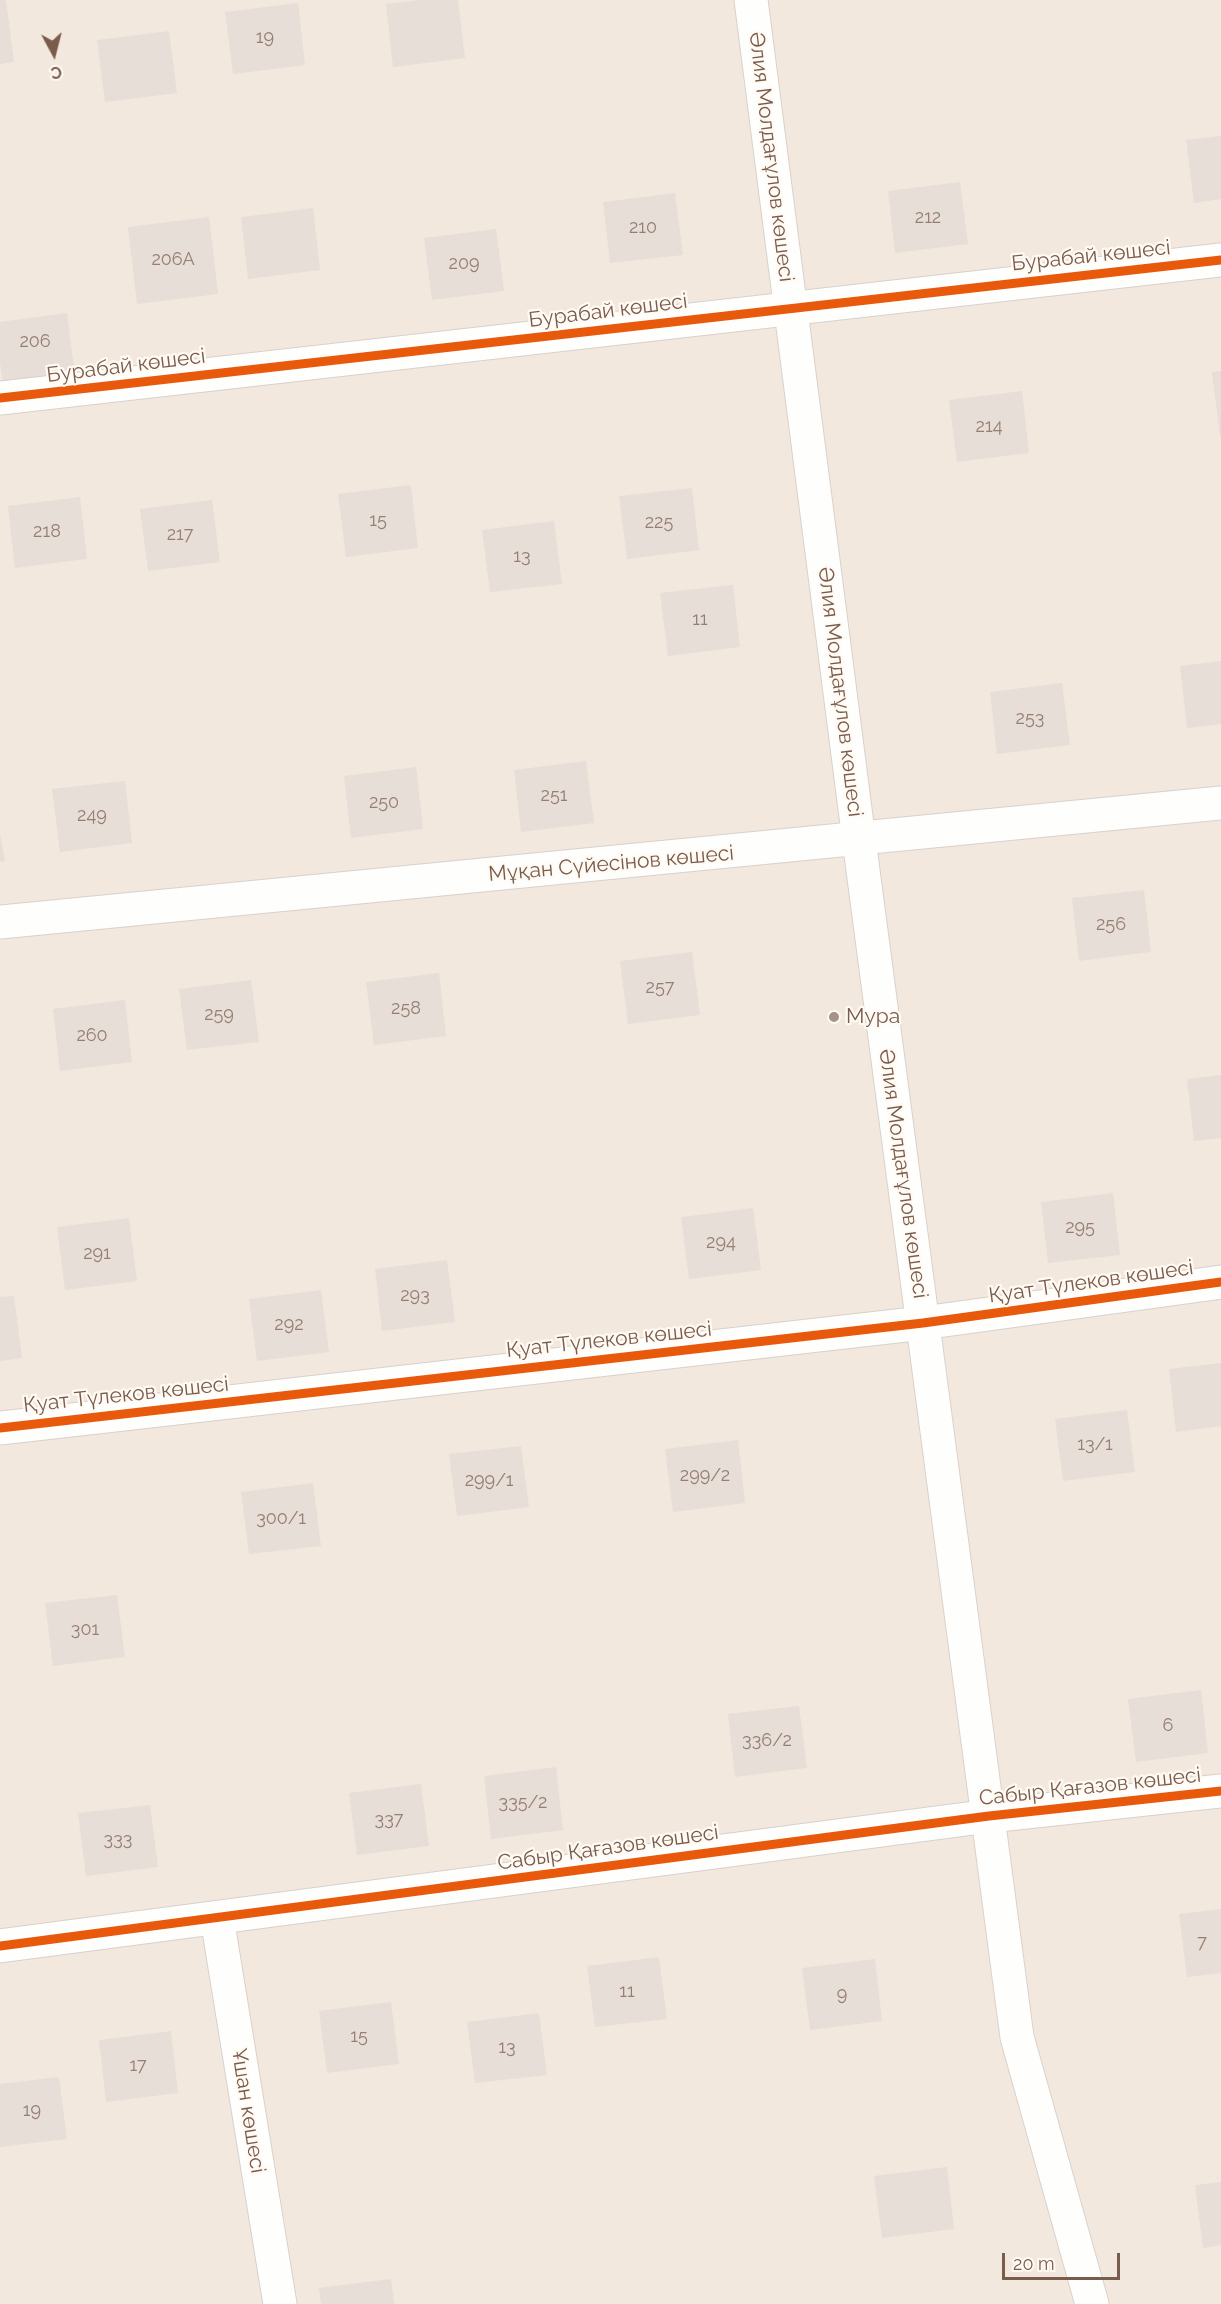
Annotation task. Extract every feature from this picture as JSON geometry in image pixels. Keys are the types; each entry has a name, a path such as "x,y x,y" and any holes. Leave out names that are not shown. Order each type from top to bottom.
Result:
{"street":[{"name":"Әлия Молдағұлов көшесі","path":"752,0 859,840 1017,2037 1092,2304"},
{"name":"Бурабай көшесi","path":"0,398 1221,260"},
{"name":"Мұқан Сүйесінов көшесі","path":"0,922 1221,803"},
{"name":"Қуат Түлеков көшесі","path":"0,1428 923,1323 1221,1282"},
{"name":"Сабыр Қағазов көшесі","path":"0,1946 989,1816 1221,1791"},
{"name":"Ұшан көшесі","path":"217,1918 280,2304"}],"shaded area":[{"path":"0,0 1221,0 1221,2304 0,2304"}],"building":[{"path":"0,0 6,0 14,62 0,64"},
{"path":"421,0 458,0 465,58 393,67 386,4"},
{"path":"298,3 305,65 233,74 225,12"},
{"path":"169,31 177,93 105,102 97,40"},
{"path":"1221,136 1221,199 1194,203 1186,140"},
{"path":"960,182 968,244 895,253 888,191"},
{"path":"675,193 683,255 610,263 603,202"},
{"path":"313,208 320,270 248,279 241,217"},
{"path":"209,217 218,294 137,304 128,227"},
{"path":"496,229 504,291 432,300 424,238"},
{"path":"67,313 75,376 3,385 0,362 0,322"},
{"path":"1221,371 1221,436 1220,436 1212,372"},
{"path":"1022,391 1029,453 957,462 949,400"},
{"path":"411,485 418,548 346,557 338,494"},
{"path":"692,488 699,550 627,559 619,496"},
{"path":"80,497 87,559 15,568 8,506"},
{"path":"212,500 220,562 148,571 140,509"},
{"path":"554,521 562,584 490,592 482,530"},
{"path":"733,585 740,647 668,656 660,593"},
{"path":"1221,661 1221,724 1187,728 1180,666"},
{"path":"1062,683 1070,745 997,754 990,692"},
{"path":"586,761 594,823 521,832 514,770"},
{"path":"416,767 423,829 351,838 344,776"},
{"path":"125,781 132,843 60,852 52,789"},
{"path":"0,834 5,861 0,862"},
{"path":"1144,890 1151,952 1079,961 1072,898"},
{"path":"692,952 700,1015 628,1024 620,961"},
{"path":"439,973 446,1036 374,1045 366,982"},
{"path":"251,980 259,1042 187,1050 179,989"},
{"path":"125,1000 132,1062 60,1071 53,1009"},
{"path":"1221,1075 1221,1138 1194,1141 1187,1079"},
{"path":"1113,1193 1120,1255 1048,1263 1041,1202"},
{"path":"753,1208 761,1270 689,1279 681,1217"},
{"path":"129,1218 137,1281 65,1290 57,1227"},
{"path":"447,1260 455,1322 382,1331 375,1269"},
{"path":"321,1290 329,1352 257,1361 249,1299"},
{"path":"14,1296 22,1358 0,1361 0,1297"},
{"path":"1221,1363 1221,1426 1176,1432 1169,1369"},
{"path":"1127,1410 1135,1472 1063,1481 1055,1419"},
{"path":"738,1440 745,1503 673,1512 665,1449"},
{"path":"521,1446 529,1507 457,1516 449,1454"},
{"path":"313,1483 321,1546 249,1554 241,1492"},
{"path":"117,1595 125,1657 53,1666 45,1603"},
{"path":"1201,1690 1208,1753 1136,1762 1128,1699"},
{"path":"799,1706 807,1768 735,1777 728,1714"},
{"path":"556,1767 563,1830 491,1839 484,1776"},
{"path":"421,1784 429,1846 357,1855 349,1793"},
{"path":"150,1805 158,1867 86,1876 78,1813"},
{"path":"1221,1909 1221,1973 1187,1977 1179,1914"},
{"path":"659,1957 667,2019 595,2027 587,1966"},
{"path":"875,1959 882,2021 810,2030 802,1968"},
{"path":"391,2002 399,2064 327,2073 319,2011"},
{"path":"539,2013 547,2075 475,2083 467,2022"},
{"path":"171,2031 178,2093 106,2102 99,2040"},
{"path":"59,2077 67,2139 0,2147 0,2084"},
{"path":"947,2167 954,2229 882,2238 874,2176"},
{"path":"1221,2182 1221,2245 1203,2248 1195,2185"},
{"path":"391,2279 394,2304 321,2304 319,2288"}],"cycle path":[{"path":"0,398 1221,260"},
{"path":"0,1428 923,1323 1221,1282"},
{"path":"0,1946 989,1816 1221,1791"}],"place":[{"name":"Мура","path":"834,1017"}]}
